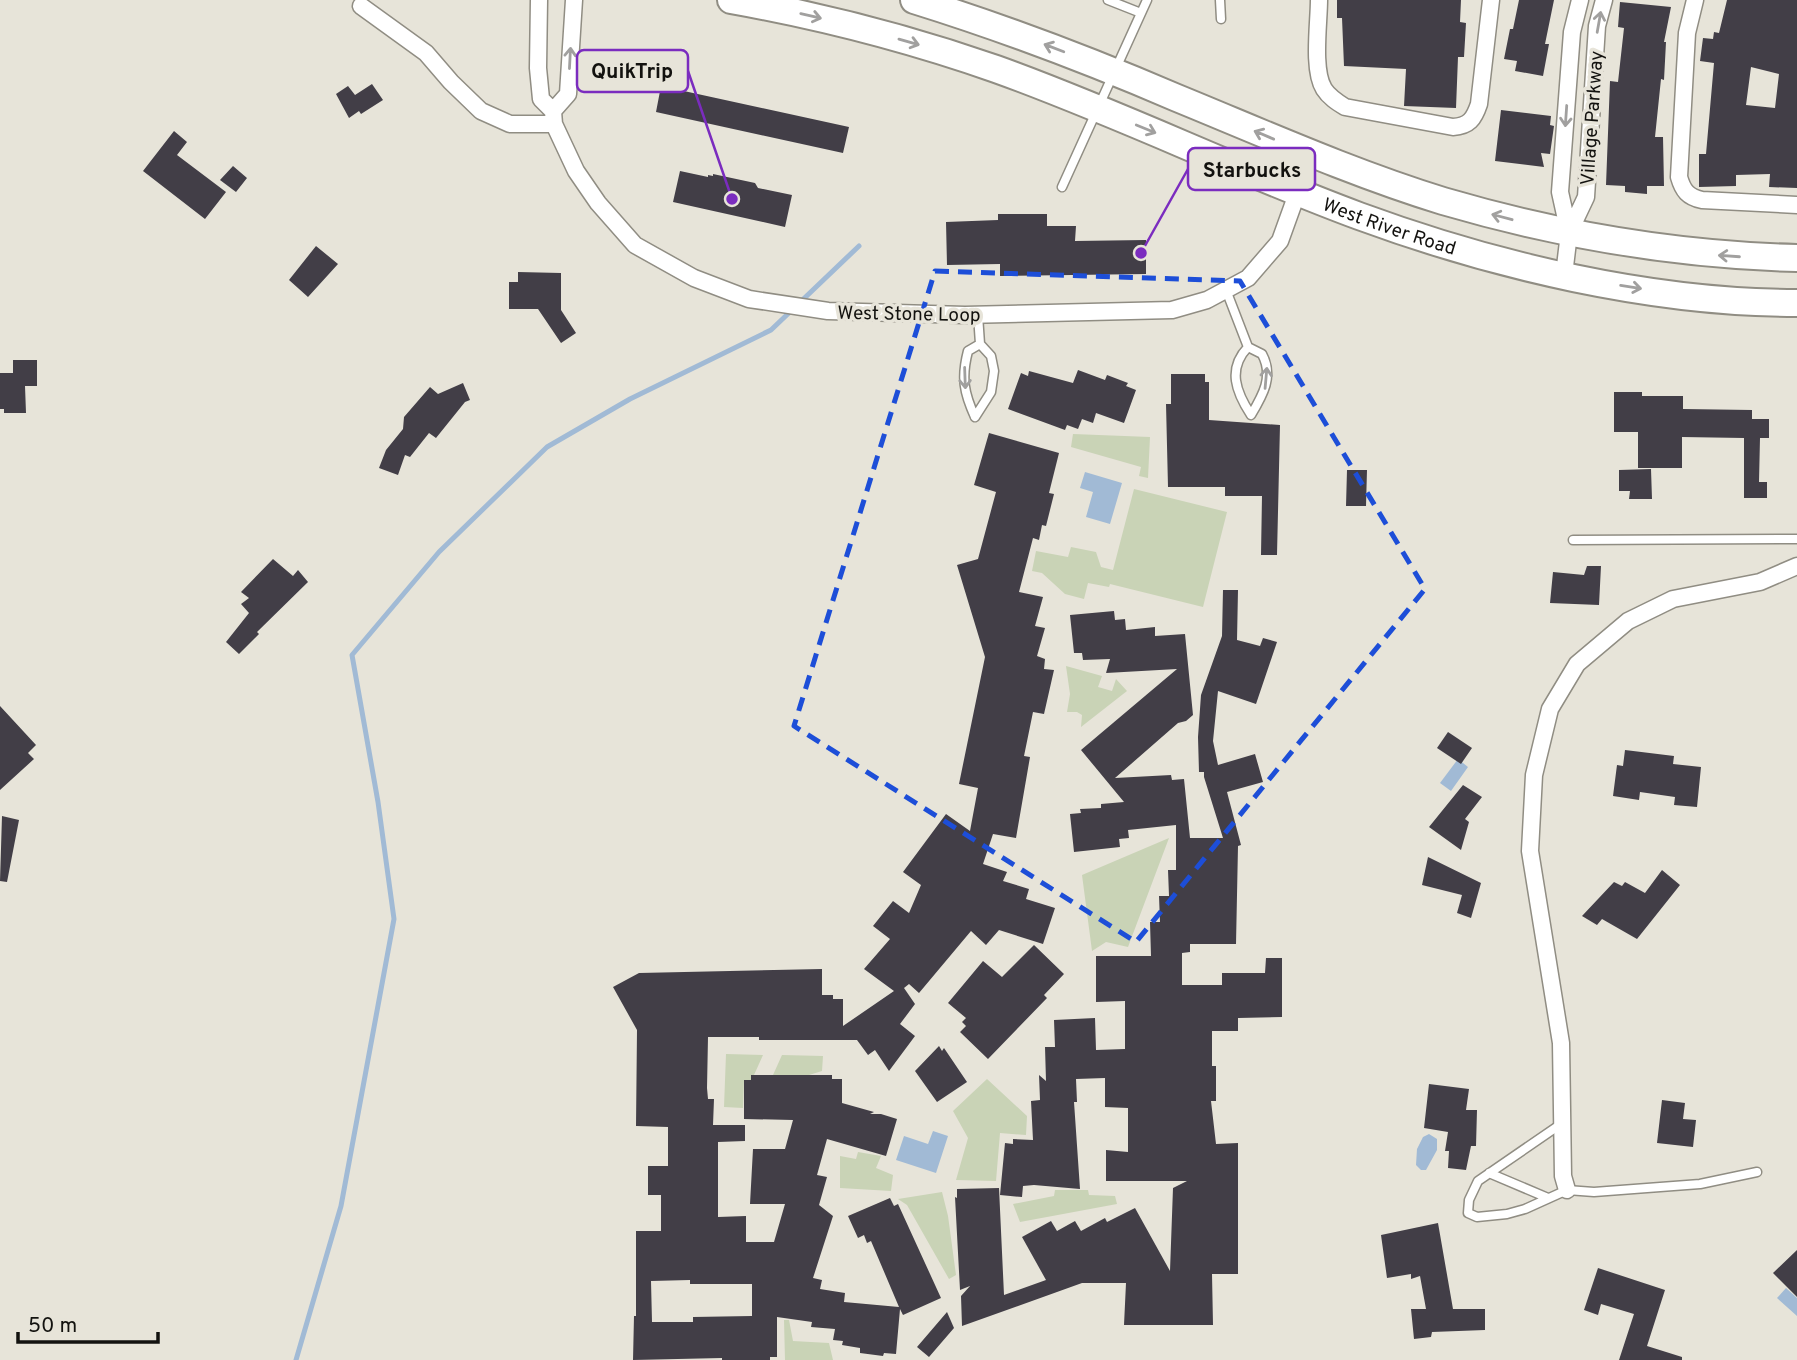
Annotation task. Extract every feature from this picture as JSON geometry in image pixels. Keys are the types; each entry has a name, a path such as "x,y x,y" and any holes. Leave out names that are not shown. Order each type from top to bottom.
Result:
{"main road":[{"name":"West River Road","path":"731,0 844,24 962,58 1097,109 1358,216 1439,243 1564,275 1682,295 1797,303"},
{"name":"West River Road","path":"914,0 1004,29 1284,143 1395,184 1477,210 1569,233 1669,250 1729,256 1797,258"}],"street":[{"name":"West Stone Loop","path":"539,0 538,68 541,99 553,118 576,171 598,203 635,245 694,278 749,299 828,311 978,315 1172,310 1207,300 1248,278 1280,241 1297,191"},
{"path":"361,6 426,53 450,82 481,111 510,124 553,118 568,94 574,0"},
{"path":"1319,0 1319,74 1324,88 1333,99 1345,107 1444,126 1462,126 1475,118 1479,104 1490,0"},
{"name":"Village Parkway","path":"1569,233 1560,192 1572,32 1580,0"},
{"name":"Village Parkway","path":"1564,275 1569,233 1586,197 1597,26 1604,0"},
{"path":"1695,0 1687,33 1679,177 1682,187 1691,197 1702,200 1797,205"},
{"path":"1567,1189 1563,1176 1561,1043 1530,851 1534,775 1550,709 1577,664 1628,621 1673,599 1760,582 1797,566"}],"lane":[{"path":"1108,0 1140,13"},
{"path":"1062,187 1147,0"},
{"path":"1220,0 1221,19"},
{"path":"1226,290 1248,347 1262,354 1268,372 1265,389 1251,415 1238,395 1236,372 1239,356 1248,347"},
{"path":"978,315 980,344 991,356 994,371 991,392 975,417 965,396 963,370 968,351 980,344"},
{"path":"1573,540 1797,539"},
{"path":"1563,1123 1478,1181 1468,1200 1468,1213 1478,1217 1525,1209 1567,1189 1594,1192 1700,1184 1757,1172"},
{"path":"1489,1173 1548,1198"}],"highlighted area":[{"path":"935,271 1240,281 1425,589 1136,942 794,726"}],"green space":[{"path":"1073,434 1150,437 1148,478 1139,476 1141,467 1071,447"},
{"path":"1134,489 1227,512 1203,607 1110,584 1109,587 1088,583 1084,599 1065,594 1042,573 1032,571 1036,551 1068,557 1071,547 1096,552 1101,567 1113,570"},
{"path":"1066,666 1102,676 1098,687 1112,691 1116,679 1127,691 1081,727 1082,715 1067,712 1070,694"},
{"path":"1169,838 1128,947 1106,942 1092,951 1082,875"},
{"path":"726,1054 763,1055 754,1075 751,1075 751,1080 744,1080 743,1108 724,1107"},
{"path":"782,1055 823,1056 822,1071 809,1075 773,1075"},
{"path":"987,1079 1027,1116 1026,1135 1000,1133 996,1181 956,1180 968,1138 953,1111"},
{"path":"858,1152 881,1156 876,1168 893,1175 891,1191 840,1188 840,1156 856,1159"},
{"path":"1055,1190 1088,1190 1089,1195 1115,1196 1117,1204 1020,1222 1013,1204 1054,1196"},
{"path":"942,1192 956,1275 949,1279 907,1205 898,1199"},
{"path":"784,1320 789,1320 793,1341 829,1343 833,1360 785,1360"}],"water":[{"path":"1085,472 1122,483 1110,524 1086,517 1093,492 1080,488"},
{"path":"1458,759 1468,767 1451,791 1440,783"},
{"path":"933,1131 948,1136 936,1173 896,1160 904,1136 928,1144"},
{"path":"1429,1134 1437,1139 1437,1150 1426,1170 1421,1170 1416,1165 1417,1149 1423,1137"},
{"path":"1786,1288 1797,1298 1797,1316 1777,1298"}],"building":[{"path":"1337,0 1461,0 1460,22 1466,23 1464,57 1458,57 1456,108 1404,106 1406,69 1344,66 1342,18 1337,18"},
{"path":"1519,0 1554,0 1545,44 1549,44 1543,76 1515,71 1517,61 1504,59"},
{"path":"1727,0 1797,0 1797,188 1769,187 1770,174 1736,175 1736,186 1699,187 1699,154 1706,154 1714,63 1700,61 1703,38 1713,39 1714,32 1719,33","holes":["1751,67 1779,74 1775,108 1746,105"]},
{"path":"1620,2 1671,7 1664,42 1664,80 1661,79 1655,137 1663,137 1664,186 1647,186 1647,194 1625,192 1625,186 1606,185 1610,81 1618,82 1624,28 1618,27"},
{"path":"372,84 383,100 349,118 336,94 348,86 355,95"},
{"path":"661,86 849,127 843,153 656,112"},
{"path":"1501,110 1551,116 1550,125 1554,126 1550,154 1541,153 1544,167 1495,161"},
{"path":"174,131 187,142 177,155 226,192 205,219 143,171"},
{"path":"233,166 247,178 236,192 220,180"},
{"path":"680,171 708,177 713,174 755,183 758,188 792,195 785,227 673,202"},
{"path":"998,214 1047,214 1047,226 1076,226 1075,241 1146,240 1146,274 1000,276 1000,264 947,265 946,222 998,220"},
{"path":"316,246 338,264 308,297 289,280"},
{"path":"518,272 561,273 561,310 576,333 561,343 538,309 509,309 509,282 518,282"},
{"path":"13,360 37,360 37,386 25,386 26,413 4,413 4,409 0,409 0,373 13,373"},
{"path":"1078,370 1105,380 1107,375 1128,383 1126,386 1136,390 1124,423 1096,413 1093,423 1082,419 1078,429 1067,425 1065,430 1008,409 1021,373 1028,376 1029,371 1073,383"},
{"path":"1171,374 1205,374 1205,382 1209,382 1209,420 1280,425 1277,555 1261,555 1262,496 1225,496 1225,487 1168,487 1166,404 1171,404"},
{"path":"463,383 470,400 465,402 436,438 429,433 410,457 405,455 398,475 379,468 386,450 403,429 404,417 430,387 438,394"},
{"path":"1614,392 1642,392 1642,396 1683,396 1683,409 1752,410 1752,419 1769,419 1769,438 1760,438 1759,482 1767,482 1767,498 1744,498 1744,438 1682,437 1682,468 1638,468 1638,432 1614,432"},
{"path":"989,433 1059,453 1049,493 1054,494 1046,526 1042,525 1039,540 1033,538 1019,592 1043,597 1035,626 1045,628 1037,656 1045,659 1044,669 1054,670 1044,714 1033,712 1024,756 1030,757 1016,838 993,834 983,864 1007,872 1003,881 1029,889 1026,899 1055,908 1043,944 999,930 986,945 971,931 919,993 909,984 904,988 915,1004 900,1024 915,1036 889,1071 875,1050 868,1055 857,1040 708,1037 707,1088 708,1099 714,1099 713,1125 745,1125 745,1141 718,1142 718,1217 746,1216 746,1242 774,1242 785,1204 750,1204 753,1149 785,1149 793,1120 744,1119 744,1080 751,1080 751,1075 832,1075 832,1079 842,1079 842,1103 874,1112 870,1114 897,1119 886,1156 827,1139 817,1175 827,1177 819,1205 833,1216 813,1278 822,1280 820,1289 845,1293 844,1302 899,1307 871,1241 867,1243 864,1235 858,1238 848,1216 890,1198 894,1206 898,1204 941,1298 903,1315 900,1309 896,1354 884,1353 883,1356 860,1353 860,1348 842,1345 843,1341 833,1340 835,1329 811,1327 812,1322 777,1317 777,1357 770,1357 770,1360 633,1360 636,1231 661,1231 661,1195 648,1195 648,1166 668,1166 668,1127 636,1126 637,1030 613,987 639,973 822,969 822,995 843,999 843,1026 894,991 864,969 890,939 873,926 893,901 909,913 921,885 903,872 946,814 970,831 978,788 959,784 985,657 957,565 978,559 996,492 974,485","holes":["690,1280 690,1284 752,1284 752,1316 693,1317 693,1322 652,1322 651,1281"]},
{"path":"1651,469 1652,499 1629,499 1630,491 1619,491 1619,470"},
{"path":"1347,470 1367,470 1366,506 1346,506"},
{"path":"273,559 293,576 298,570 308,582 257,632 259,634 239,654 226,642 249,613 241,604 249,598 241,592"},
{"path":"1587,566 1601,566 1599,605 1550,603 1553,572 1584,575"},
{"path":"1223,590 1238,590 1237,640 1260,646 1263,638 1277,642 1256,704 1218,691 1213,741 1218,765 1255,754 1263,782 1227,792 1241,845 1238,846 1236,944 1190,944 1190,952 1182,953 1182,985 1222,985 1222,973 1265,973 1266,958 1282,958 1282,1017 1238,1018 1238,1031 1212,1031 1216,1101 1211,1101 1216,1144 1238,1143 1238,1274 1212,1274 1213,1325 1124,1325 1126,1283 1082,1283 962,1326 961,1296 970,1286 960,1290 955,1197 957,1198 957,1189 999,1188 1004,1295 1046,1280 1022,1237 1051,1221 1057,1231 1075,1221 1081,1231 1105,1218 1107,1222 1135,1208 1170,1271 1173,1188 1187,1181 1106,1181 1106,1150 1128,1152 1128,1108 1105,1107 1105,1078 1076,1079 1077,1102 1074,1102 1080,1189 1034,1185 1023,1186 1022,1197 1000,1195 1005,1143 1013,1144 1013,1139 1033,1140 1031,1101 1040,1100 1039,1075 1046,1081 1045,1047 1055,1047 1054,1020 1095,1018 1096,1050 1125,1049 1125,1001 1096,1002 1096,956 1151,956 1150,922 1160,922 1159,896 1169,896 1168,870 1176,870 1176,825 1128,830 1129,838 1119,839 1120,847 1074,852 1070,814 1081,813 1080,809 1101,808 1101,804 1124,802 1081,750 1177,669 1106,673 1110,659 1083,660 1082,653 1074,653 1070,615 1114,611 1115,620 1125,619 1126,630 1155,627 1155,636 1185,634 1193,715 1178,723 1115,778 1171,775 1172,780 1184,779 1190,838 1223,838 1204,772 1199,772 1198,737 1201,695 1222,636"},
{"path":"0,706 36,745 28,753 34,759 0,790"},
{"path":"1448,732 1472,748 1461,764 1437,748"},
{"path":"1625,750 1674,756 1673,764 1701,767 1697,807 1674,805 1675,797 1640,792 1639,800 1613,796 1617,765 1623,766"},
{"path":"1463,785 1482,797 1465,819 1469,822 1461,850 1429,827"},
{"path":"2,816 19,820 7,882 0,881"},
{"path":"1428,857 1481,883 1471,918 1457,913 1462,895 1422,885"},
{"path":"1662,870 1680,885 1637,939 1602,919 1597,925 1582,916 1614,882 1622,886 1625,882 1645,893"},
{"path":"1034,945 1064,974 1044,995 1047,998 988,1059 960,1032 966,1026 962,1022 966,1018 948,1003 983,961 1002,977"},
{"path":"939,1046 942,1051 944,1048 967,1082 937,1102 915,1071"},
{"path":"1429,1084 1469,1089 1466,1110 1477,1110 1476,1146 1471,1146 1466,1170 1448,1168 1449,1151 1445,1151 1448,1132 1424,1128"},
{"path":"1662,1100 1685,1103 1683,1119 1696,1120 1693,1147 1657,1143"},
{"path":"1438,1223 1453,1309 1485,1309 1485,1330 1432,1332 1431,1337 1414,1339 1411,1309 1426,1309 1420,1276 1411,1279 1411,1274 1387,1278 1381,1235"},
{"path":"1797,1250 1797,1297 1773,1273"},
{"path":"1598,1268 1665,1290 1647,1346 1682,1357 1682,1360 1619,1360 1634,1314 1601,1304 1598,1315 1584,1310"},
{"path":"947,1312 954,1328 929,1357 917,1347"}],"waterway":[{"path":"296,1360 341,1206 394,919 378,802 352,655 439,552 547,447 630,399 771,330 859,246"}],"place":[{"name":"QuikTrip","path":"732,199"},
{"name":"Starbucks","path":"1141,253"}]}
